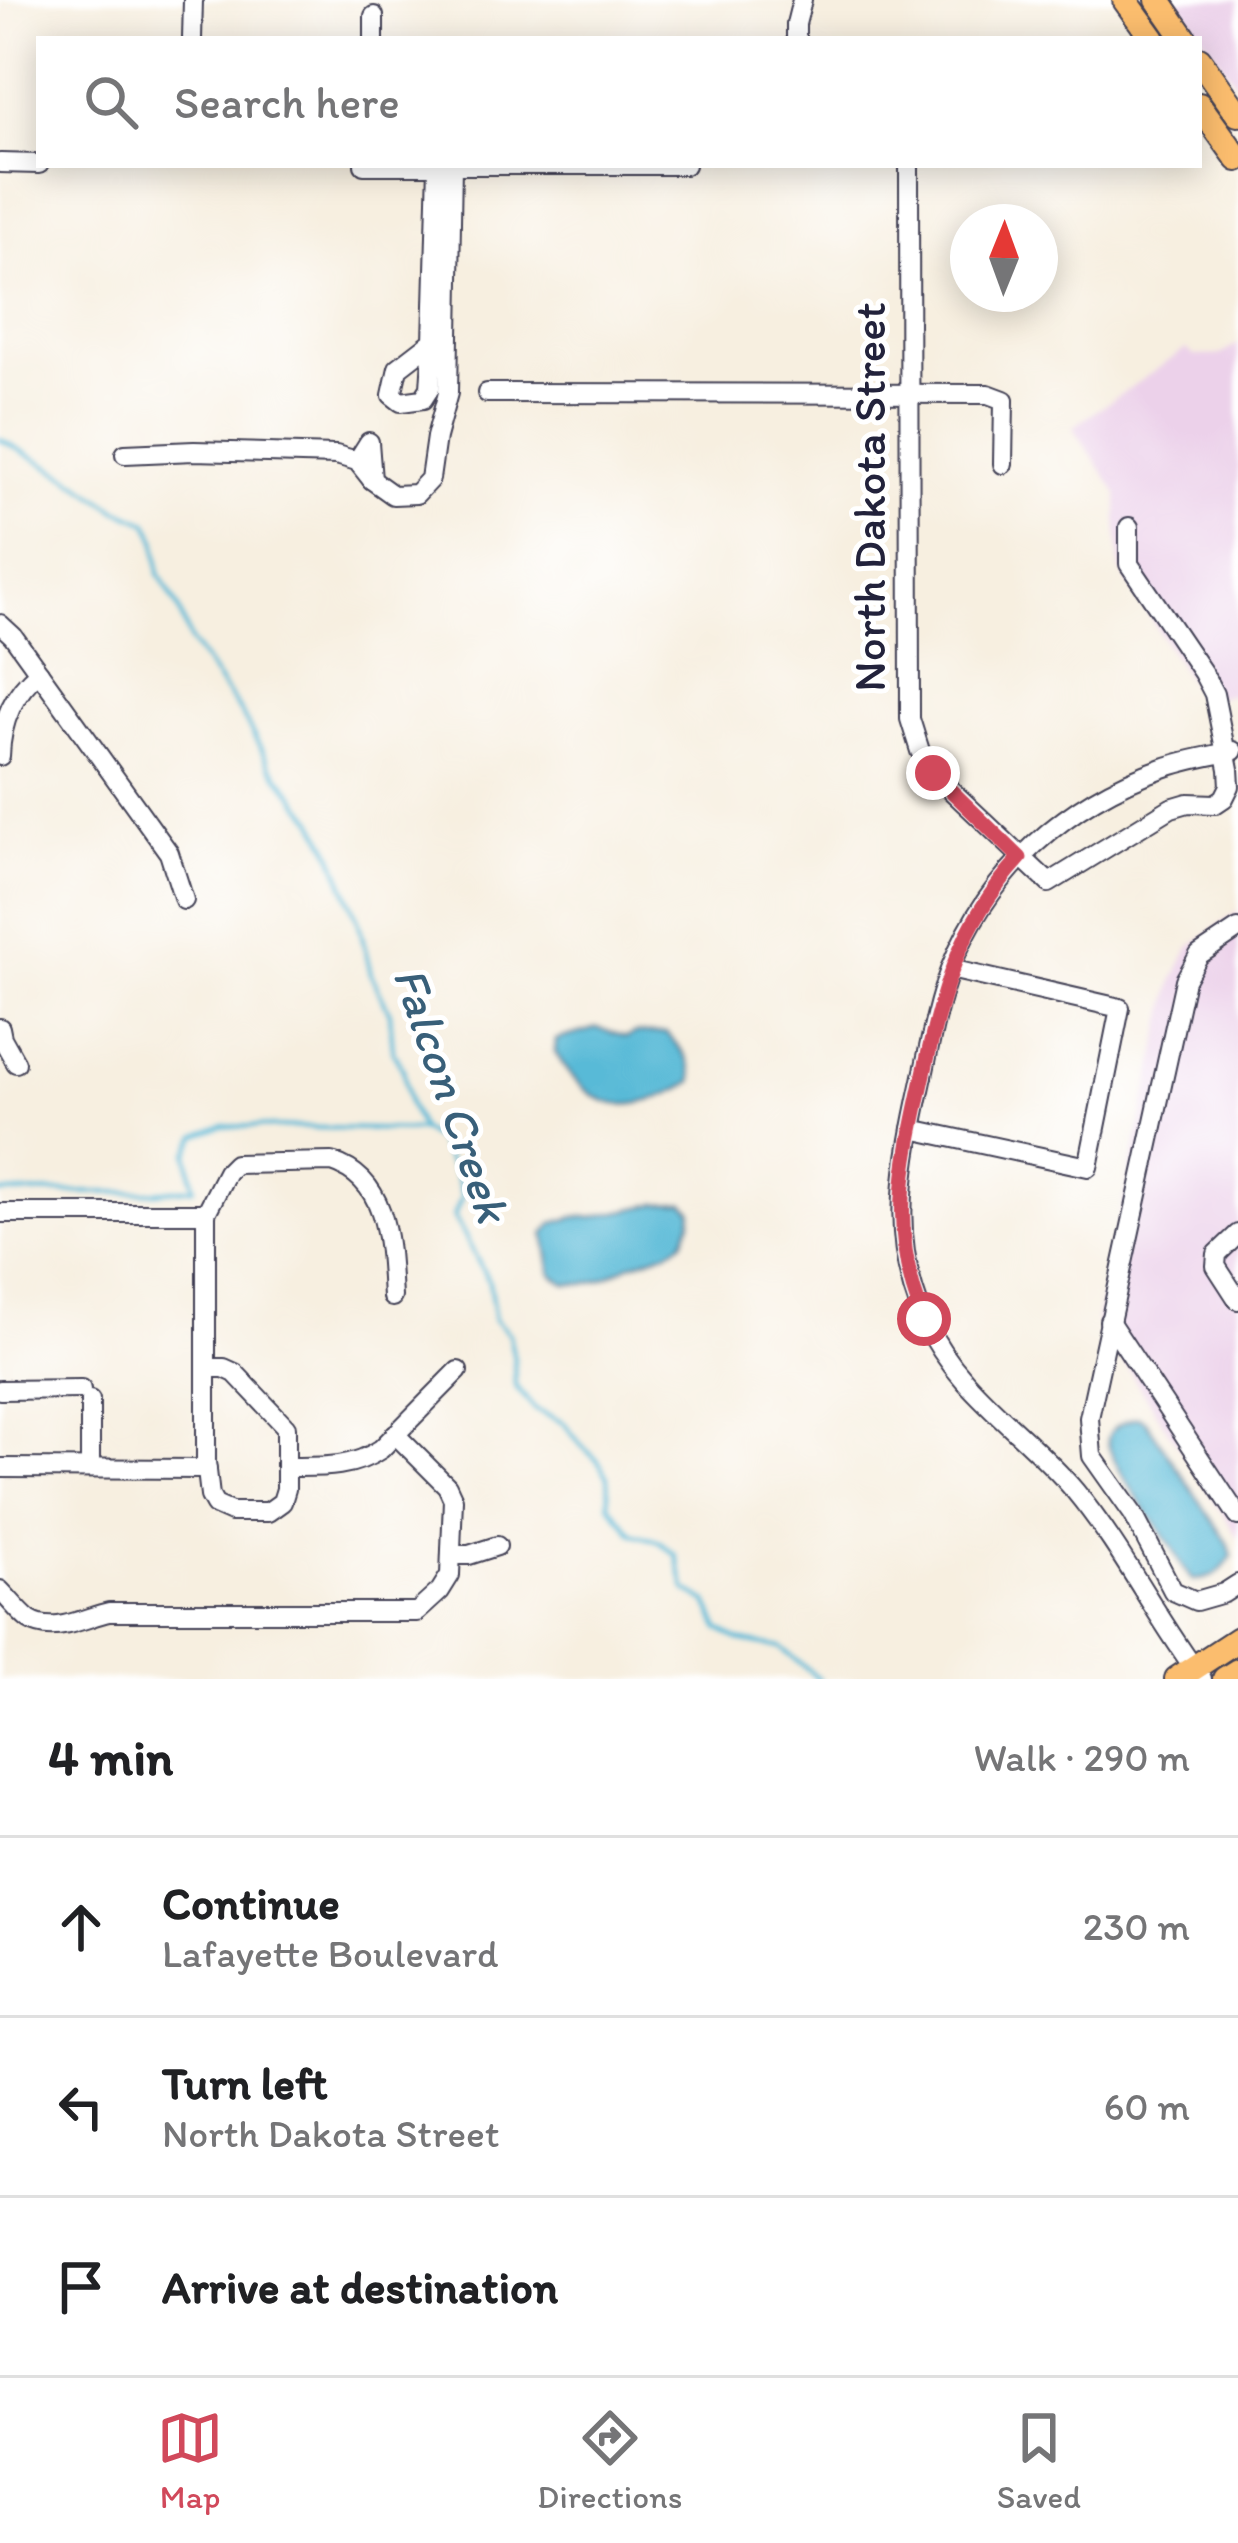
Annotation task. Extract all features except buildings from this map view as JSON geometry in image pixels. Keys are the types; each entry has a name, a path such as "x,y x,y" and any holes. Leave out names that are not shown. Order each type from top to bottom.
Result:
{"main road":[{"path":"1125,0 1151,36"},
{"path":"1158,0 1183,36"},
{"path":"1202,66 1238,159"},
{"path":"1214,95 1238,114"},
{"path":"1191,1675 1238,1639"},
{"path":"1226,1679 1238,1671"}],"street":[{"path":"192,36 193,0"},
{"path":"796,36 802,0"},
{"path":"374,16 374,36"},
{"path":"0,164 36,164"},
{"path":"433,341 438,168"},
{"path":"125,454 336,455 357,461 393,496 416,494 430,479 448,393 452,168"},
{"name":"North Dakota Street","path":"909,168 908,700 913,732 938,778 1020,858"},
{"path":"487,393 988,394 1004,400 1003,464"},
{"path":"1020,858 1049,883 1171,808 1215,804 1230,786 1232,751 1214,694 1129,564 1129,527"},
{"path":"0,624 169,853 184,899"},
{"path":"0,756 9,708 39,672"},
{"path":"1191,1675 1078,1495 975,1394 930,1331 913,1288 902,1233 903,1177 950,969 976,916 1020,858 1105,792 1172,765 1232,751"},
{"path":"1238,929 1198,956 1185,980 1089,1418 1092,1456 1133,1514 1173,1591 1196,1601 1238,1584"},
{"path":"912,1129 1088,1167 1120,1008 950,969"},
{"path":"0,1028 16,1064"},
{"path":"206,1368 235,1373 287,1430 285,1496 268,1512 221,1509 210,1496 207,1469 206,1368 206,1213 227,1172 240,1162 332,1162 344,1166 370,1189 386,1225 392,1297"},
{"path":"0,1213 206,1213"},
{"path":"1238,1234 1217,1254 1216,1266 1238,1300"},
{"path":"1109,1321 1238,1516"},
{"path":"286,1467 363,1460 381,1449 458,1371"},
{"path":"0,1390 86,1395 90,1468"},
{"path":"0,1590 29,1619 44,1625 73,1624 109,1612 417,1612 450,1575 452,1492 395,1434"},
{"path":"0,1468 207,1469"},
{"path":"453,1555 497,1546"}],"shaded area":[{"path":"1178,0 1238,0 1238,86 1195,25"},
{"path":"1238,344 1238,693 1201,701 1120,569 1118,494 1073,427 1186,349 1194,356 1221,355"},
{"path":"1238,911 1238,1537 1096,1321 1173,981 1189,948"}],"water":[{"path":"597,1028 626,1037 666,1033 689,1061 693,1082 650,1101 615,1104 599,1099 555,1052 556,1040"},
{"path":"685,1203 692,1210 691,1222 683,1241 669,1251 584,1284 565,1284 552,1274 545,1234 553,1223"},
{"path":"1138,1417 1145,1420 1228,1543 1232,1556 1211,1577 1192,1580 1109,1448 1112,1430"}],"waterway":[{"name":"Falcon Creek","path":"0,439 117,510 148,523 156,540 159,574 191,642 331,851 359,923 371,974 390,1013 393,1052 403,1069 409,1103 421,1130 437,1140 455,1174 462,1195 454,1216 489,1282 495,1320 509,1334 515,1386 536,1410 564,1423 598,1461 608,1477 609,1504 632,1533 660,1542 676,1555 686,1590 707,1602 719,1629 738,1640 781,1648 819,1679"},
{"path":"0,1193 194,1188 188,1154 197,1136 223,1126 421,1130"}],"route":[{"path":"924,1319 902,1233 906,1155 950,969 976,916 1020,858 933,773"}]}
